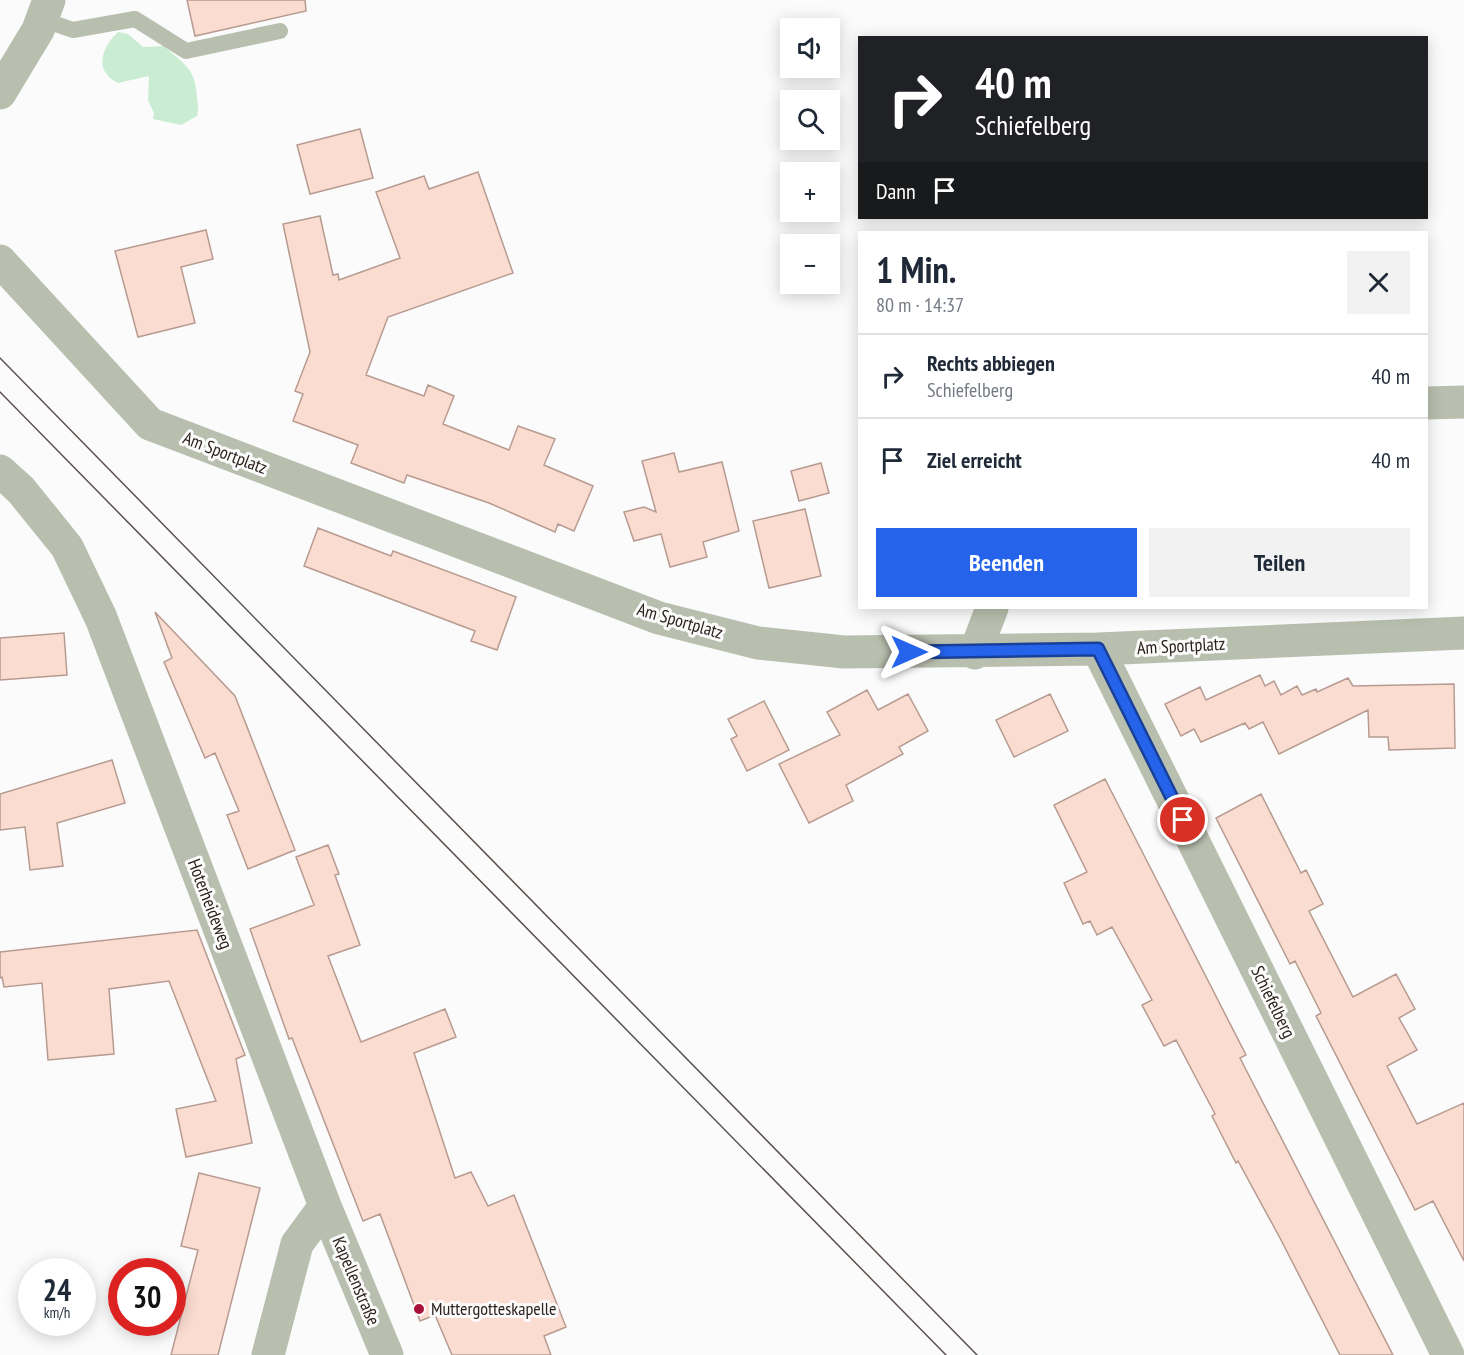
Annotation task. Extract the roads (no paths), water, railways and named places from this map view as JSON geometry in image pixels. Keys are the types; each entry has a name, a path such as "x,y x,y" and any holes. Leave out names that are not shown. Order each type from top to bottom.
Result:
{"street":[{"path":"0,93 45,10"},
{"name":"Am Sportplatz","path":"0,261 150,424 659,618 758,643 844,652 975,653 1464,633"},
{"path":"1428,403 1464,402"},
{"name":"Hoterheideweg","path":"0,471 21,490 67,547 101,618 325,1206"},
{"path":"975,653 992,609"},
{"name":"Schiefelberg","path":"1098,649 1448,1355"},
{"path":"268,1355 297,1244 325,1206"},
{"name":"Kapellenstraße","path":"325,1206 387,1355"}],"lane":[{"path":"45,10 73,30 135,19 186,51 280,31"}],"tram line":[{"path":"0,358 977,1355"},
{"path":"0,392 946,1355"}],"place":[{"name":"Muttergotteskapelle","path":"419,1309"}]}
